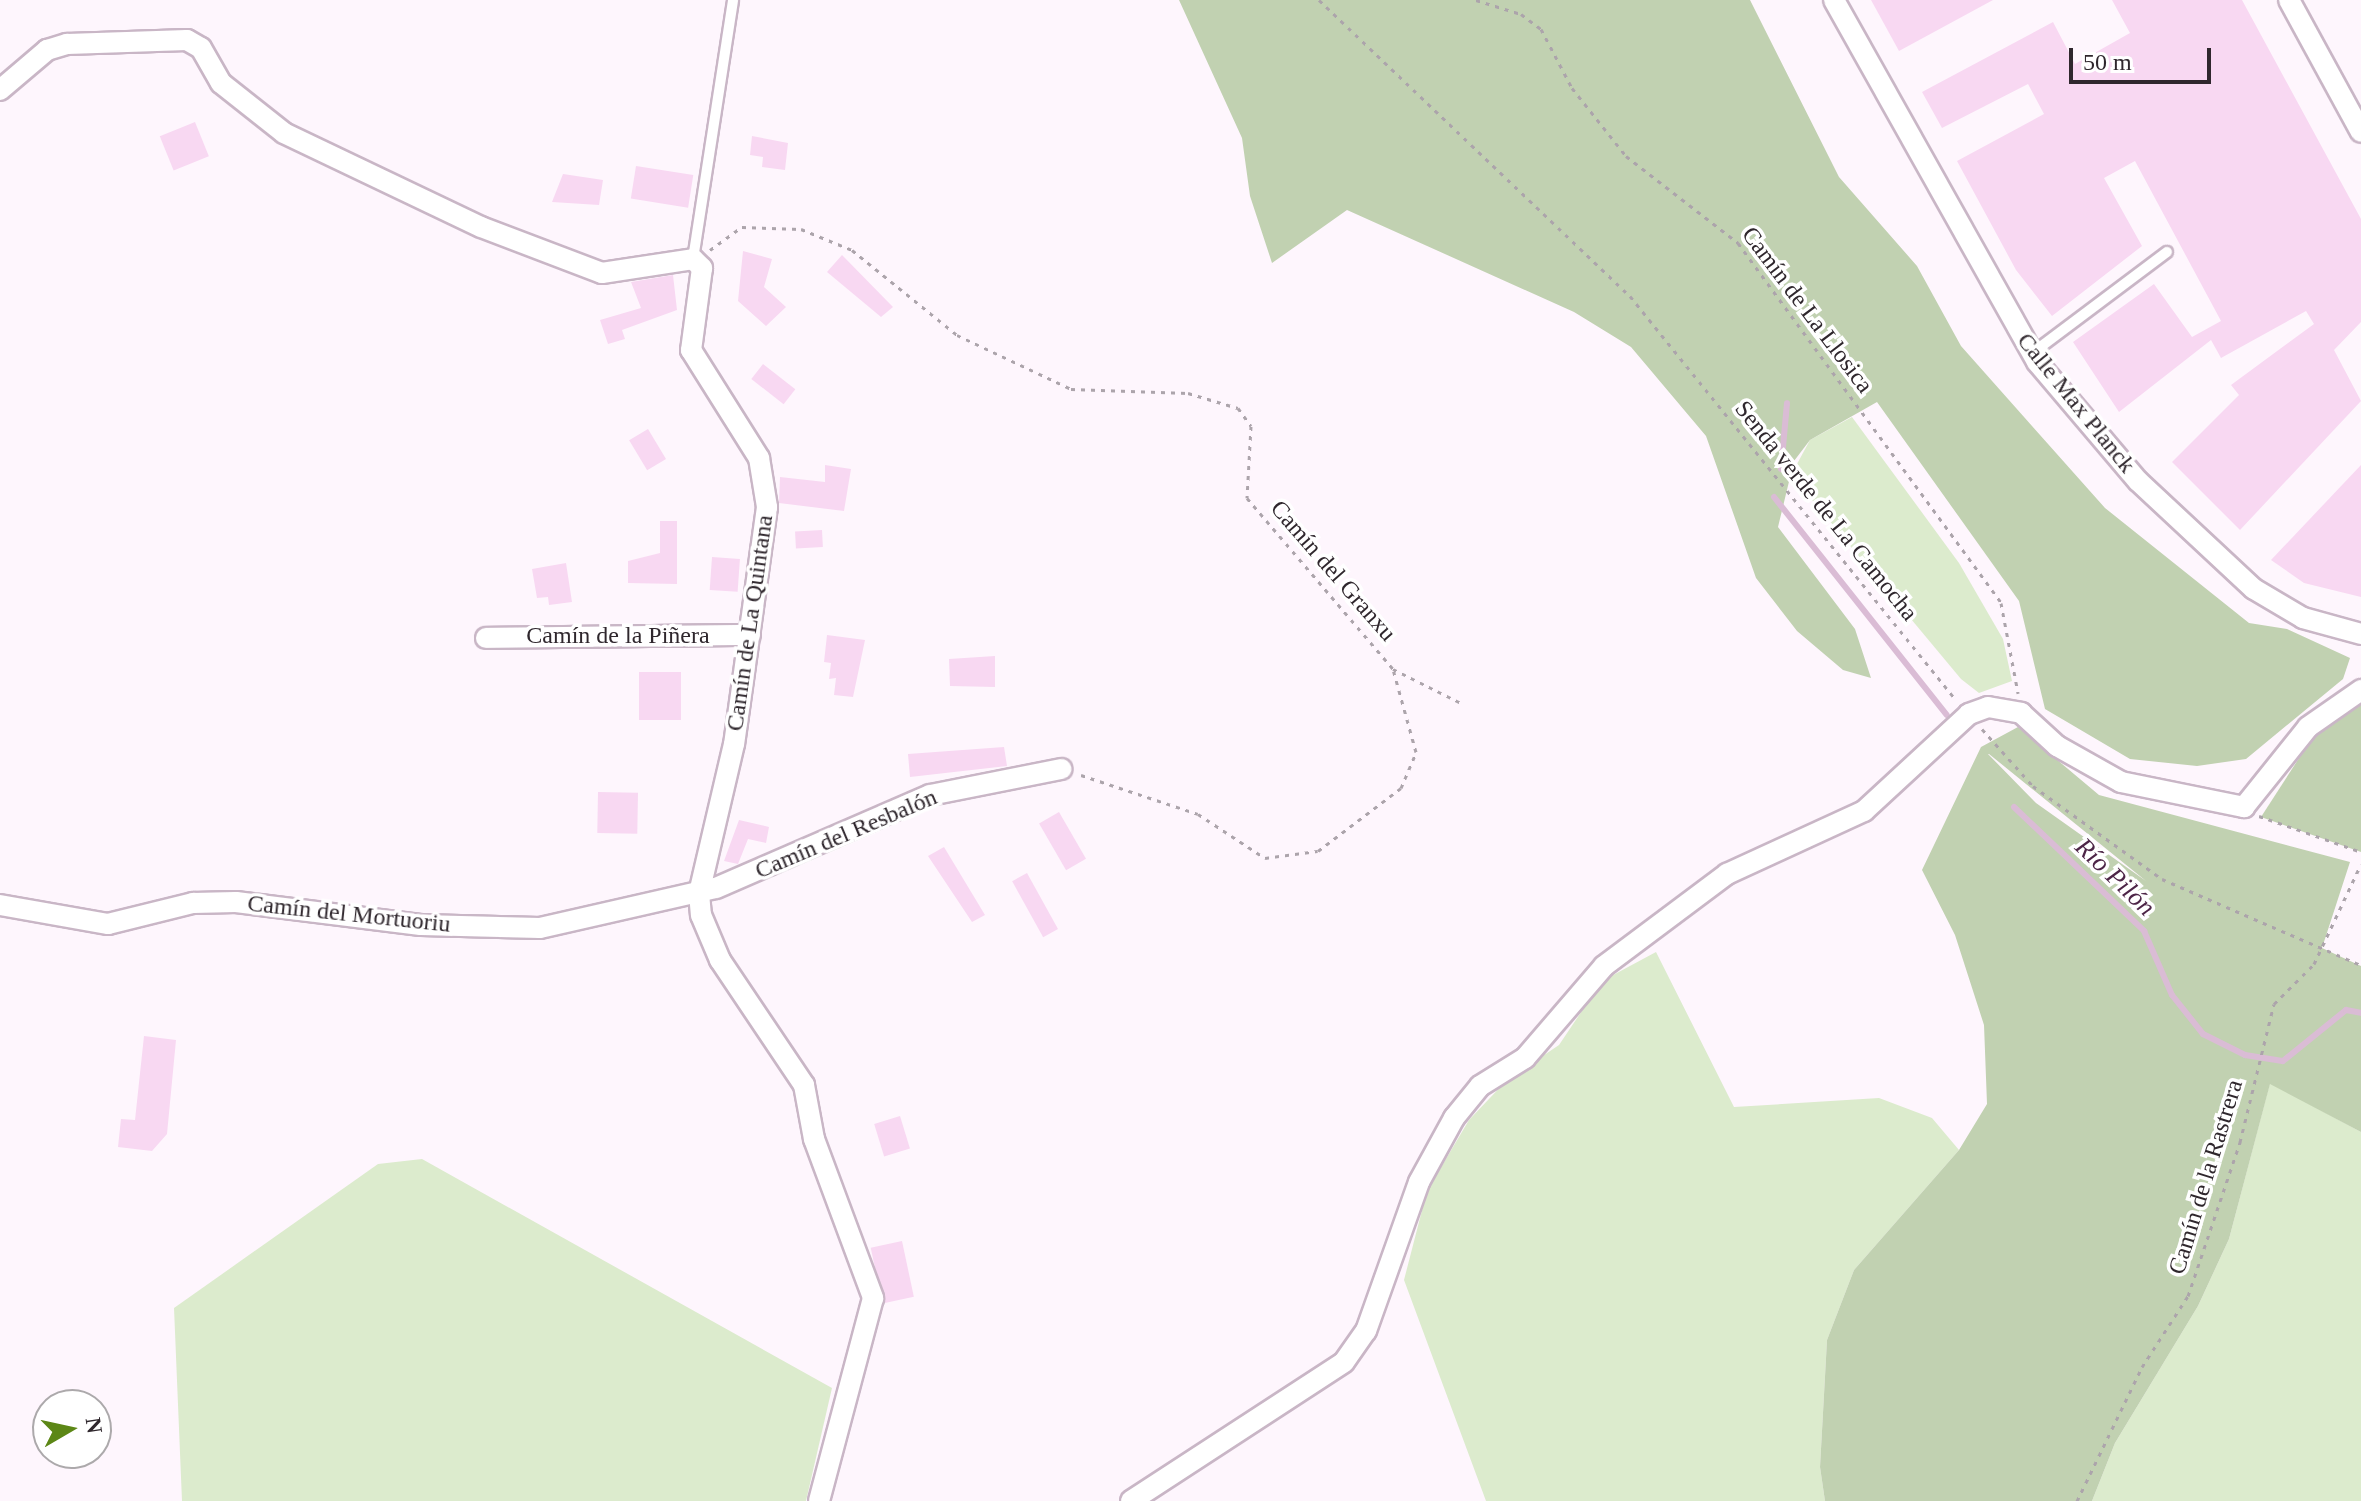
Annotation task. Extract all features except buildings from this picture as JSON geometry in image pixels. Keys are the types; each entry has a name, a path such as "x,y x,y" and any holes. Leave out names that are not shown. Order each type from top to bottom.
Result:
{"street":[{"name":"Calle Max Planck","path":"1834,0 2031,354 2138,481 2254,589 2303,618 2361,634"},
{"path":"2289,0 2361,132"},
{"path":"0,90 47,50 67,44 187,40 201,48 221,83 284,133 481,227 602,273 697,264"},
{"name":"Camín de La Quintana","path":"697,264 691,350 749,439 765,485 750,635 734,744 699,893"},
{"name":"Camín de la Piñera","path":"486,638 750,635"},
{"path":"1131,1501 1344,1362 1366,1331 1419,1182 1454,1118 1480,1086 1525,1058 1604,966 1727,874 1864,811 1969,714 1988,707 2021,713 2057,746 2121,782 2244,807 2308,727 2361,690"},
{"name":"Camín del Resbalón","path":"699,893 930,795 1061,769"},
{"path":"699,893 720,960 804,1085 814,1139 873,1298 819,1501"},
{"name":"Camín del Mortuoriu","path":"0,905 108,924 193,903 236,902 421,925 540,928 699,893"}],"lane":[{"path":"697,264 733,0"},
{"path":"2031,354 2167,252"}],"path":[{"name":"Senda verde de La Camocha","path":"1319,0 1630,296 1969,714 2033,786 2162,879 2361,965"},
{"name":"Camín de La Llosica","path":"1476,0 1521,14 1541,29 1572,88 1626,156 1738,243 2001,603 2021,713"},
{"name":"Camín del Granxu","path":"697,264 713,245 742,227 801,229 852,250 957,335 1071,389 1188,393 1238,408 1251,426 1247,498 1393,669 1461,703"},
{"path":"1061,769 1198,814 1265,858 1318,851 1401,788 1416,752 1393,669"},
{"path":"2244,807 2278,827 2361,852"},
{"name":"Camín de la Rastrera","path":"2077,1501 2142,1367 2188,1296 2255,1084 2274,1004 2321,948 2361,864"}],"green space":[{"path":"1179,0 1750,0 1839,177 1917,266 1961,346 2105,508 2249,623 2287,629 2350,658 2343,679 2246,759 2197,766 2130,759 2045,709 2019,601 1877,402 1810,440 1794,461 1778,527 1855,629 1871,678 1843,670 1797,631 1756,578 1706,436 1631,347 1574,312 1347,210 1272,263 1250,196 1242,138"},
{"path":"1852,417 1959,563 2003,639 2012,681 1979,693 1961,679 1791,475 1810,440"},
{"path":"2361,702 2361,852 2261,817 2312,738"},
{"path":"2018,727 2099,795 2350,862 2322,948 2361,966 2361,1132 2270,1084 2229,1239 2198,1306 2115,1443 2092,1501 1825,1501 1820,1467 1827,1340 1854,1270 1959,1150 1987,1104 1984,1025 1955,935 1922,870 1981,747","holes":["1989,754 2146,881 2036,803"]},
{"path":"1656,952 1734,1107 1879,1098 1932,1118 1959,1150 1854,1270 1827,1340 1820,1467 1825,1501 1486,1501 1404,1280 1427,1191 1469,1120 1507,1080 1559,1045 1602,981"},
{"path":"2270,1083 2361,1132 2361,1501 2092,1501 2115,1443 2198,1306 2229,1239"},
{"path":"422,1159 832,1388 806,1501 182,1501 174,1308 378,1164"}],"waterway":[{"name":"Río Pilón","path":"1781,469 1787,403"},
{"name":"Río Pilón","path":"1774,497 1947,715"},
{"name":"Río Pilón","path":"2014,807 2144,931 2172,995 2203,1034 2245,1055 2283,1061 2346,1010 2361,1013"}]}
